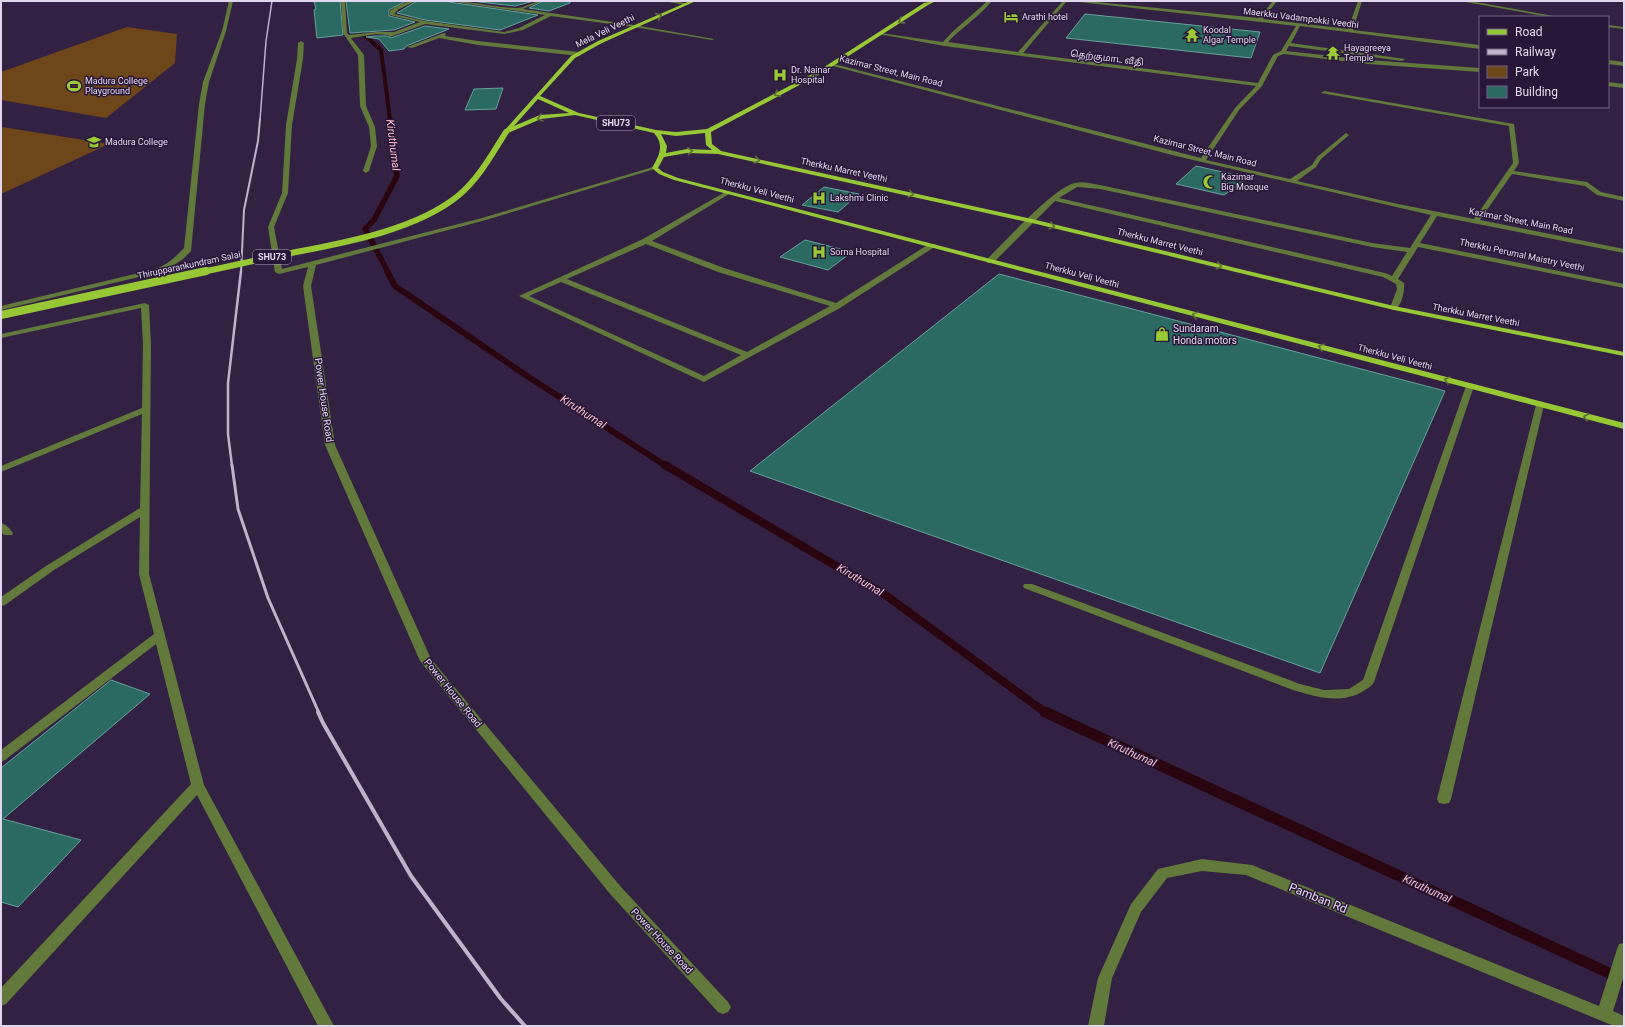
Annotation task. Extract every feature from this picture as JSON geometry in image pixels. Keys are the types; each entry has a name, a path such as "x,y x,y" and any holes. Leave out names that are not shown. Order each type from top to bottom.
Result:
{"main road":[{"name":"Mela Veli Veethi","path":"506,132 573,57 634,26 694,1"},
{"name":"SHU73","path":"506,132 540,118 554,115 577,114 656,132 676,134 708,130 832,65 928,3 934,1"},
{"path":"537,96 577,114"},
{"path":"708,130 709,145 719,152"},
{"name":"Thirupparankundram Salai","path":"1,315 322,246 379,232 408,222 449,202 460,194 480,172 506,132"},
{"path":"655,168 662,156 664,145 663,139 656,132"},
{"name":"Therkku Marret Veethi","path":"662,156 687,150 719,152 1032,221 1394,308 1624,354"},
{"name":"Therkku Veli Veethi","path":"655,168 661,173 676,179 727,193 1624,426"}],"street":[{"path":"1,308 143,274 156,273 180,257 188,248 206,82 224,31 231,1"},
{"path":"343,1 345,33 361,55 363,106 372,127 374,146 366,171"},
{"path":"414,1 398,8 392,12 392,15 425,22 504,33 521,28 549,15"},
{"path":"451,1 634,26 712,39"},
{"path":"483,6 494,1"},
{"path":"516,10 540,1"},
{"path":"665,1 686,4"},
{"path":"944,44 958,28 973,18 990,1"},
{"path":"1019,54 1065,1"},
{"name":"Maerkku Vadampokki Veedhi","path":"1072,1 1260,20 1298,26 1479,47"},
{"path":"1260,20 1275,1"},
{"path":"1350,32 1360,1"},
{"path":"1462,1 1551,16"},
{"path":"385,38 425,22"},
{"path":"1283,52 1298,26"},
{"path":"1609,26 1624,28"},
{"path":"410,47 463,27"},
{"path":"348,37 376,33 395,34"},
{"name":"தெற்குமாட வீதி","path":"881,34 944,44 1260,85"},
{"path":"438,36 579,54"},
{"path":"301,43 300,59 289,125 285,193 271,227 279,272 484,218 655,168"},
{"path":"1289,44 1370,54 1468,69"},
{"path":"1203,160 1237,109 1260,85 1276,55 1283,52 1368,62 1479,70"},
{"path":"1609,62 1624,64"},
{"name":"Kazimar Street, Main Road","path":"832,65 1203,160 1292,181 1476,222 1624,251"},
{"path":"1609,84 1624,86"},
{"path":"1324,93 1512,125 1516,163 1476,222"},
{"path":"1292,181 1314,166 1319,158 1346,135"},
{"path":"1510,172 1587,184 1600,194 1624,199"},
{"name":"Therkku Perumal Maistry Veethi","path":"990,261 1054,199 1068,188 1076,185 1100,187 1372,245 1414,247 1624,286"},
{"path":"727,193 646,241 523,296 704,379 837,306 932,246"},
{"path":"1054,199 1376,272 1400,283 1401,289 1394,308"},
{"path":"1394,279 1435,213"},
{"path":"646,241 721,270 837,306"},
{"name":"Power House Road","path":"313,263 307,286 330,445 426,661 616,891 723,1008"},
{"path":"560,279 748,355"},
{"path":"1,336 145,305 146,409 144,574 198,785 326,1026"},
{"path":"1028,586 1297,687 1324,694 1352,693 1368,682 1470,386"},
{"path":"1444,799 1540,405"},
{"path":"1,469 146,409"},
{"path":"1,602 50,568 144,510"},
{"path":"1,757 160,635"},
{"path":"1,999 198,785"},
{"name":"Pamban Rd","path":"1096,1026 1105,978 1136,908 1163,873 1202,865 1247,870 1624,1023"},
{"path":"1604,1014 1624,952"}],"green space":[{"name":"Madura College Playground","path":"127,27 177,34 175,63 106,118 1,100 1,72"},
{"path":"2,127 109,144 1,194"}],"building":[{"path":"340,1 343,35 317,38 314,10 316,9 314,2"},
{"path":"346,1 406,1 389,10 389,16 415,22 394,30 350,33"},
{"path":"417,1 448,1 538,15 500,30 425,20 397,13"},
{"path":"470,1 534,1 515,6"},
{"path":"543,1 570,1 570,3 549,11 529,8"},
{"name":"Koodal Algar Temple","path":"1085,14 1260,32 1251,58 1066,38"},
{"path":"425,26 449,29 406,46 404,49 389,51 379,39 366,37 387,36 391,38"},
{"path":"503,88 496,109 465,110 474,89"},
{"name":"Kazimar Big Mosque","path":"1196,166 1249,178 1224,195 1176,184"},
{"path":"824,187 859,194 838,212 802,205"},
{"path":"805,240 852,252 828,270 780,257"},
{"path":"999,274 1445,391 1320,673 750,471"},
{"path":"111,680 150,694 3,819 81,840 18,907 1,902 1,768"}],"waterway":[{"name":"Kiruthumal","path":"353,25 381,50 390,120"},
{"name":"Kiruthumal","path":"388,272 365,229 374,220 397,176 390,119"},
{"name":"Kiruthumal","path":"387,271 395,286 524,374 666,466"},
{"name":"Kiruthumal","path":"665,465 887,596 1046,713"},
{"name":"Kiruthumal","path":"1045,712 1624,980"}],"railway":[{"path":"260,120 266,41 272,1"},
{"path":"241,272 244,210 258,141 260,119"},
{"path":"232,466 228,434 228,383 241,271"},
{"path":"232,465 238,509 268,598 319,713"},
{"path":"318,712 411,876 501,999 525,1026"}],"place":[{"name":"Arathi hotel","path":"1011,17"},
{"name":"Koodal Algar Temple","path":"1192,35"},
{"name":"Hayagreeya Temple","path":"1333,53"},
{"name":"Dr. Nainar Hospital","path":"780,75"},
{"name":"Madura College Playground","path":"74,86"},
{"name":"Madura College","path":"94,142"},
{"name":"Kazimar Big Mosque","path":"1210,182"},
{"name":"Lakshmi Clinic","path":"819,198"},
{"name":"Sorna Hospital","path":"819,252"},
{"name":"Sundaram Honda motors","path":"1162,334"}]}
